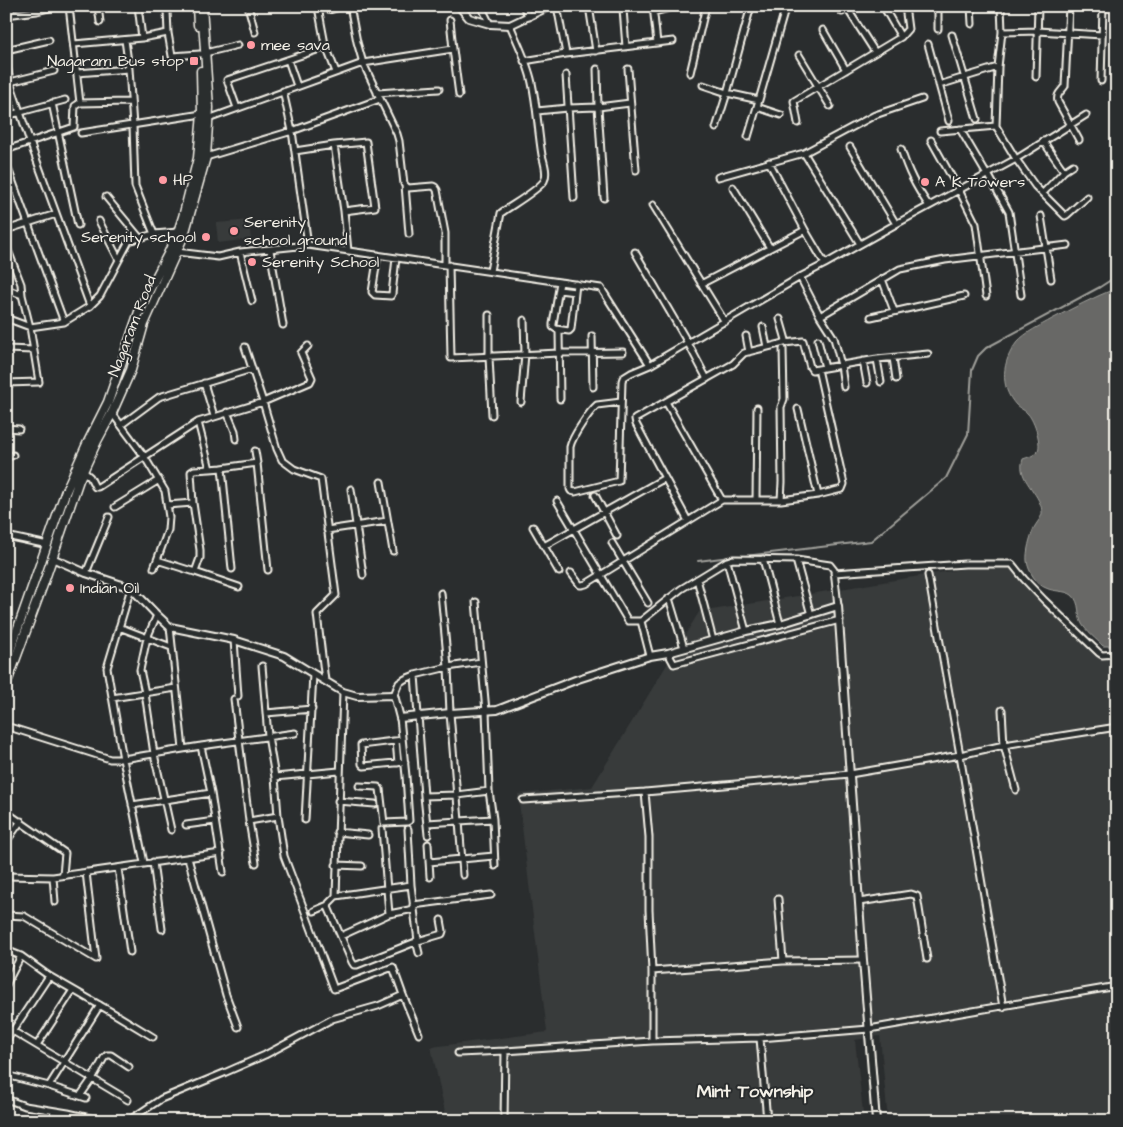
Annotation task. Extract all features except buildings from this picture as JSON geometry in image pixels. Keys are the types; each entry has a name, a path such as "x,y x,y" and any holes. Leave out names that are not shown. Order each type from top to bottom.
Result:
{"main road":[{"name":"Nagaram Road","path":"197,6 202,54"},
{"name":"Nagaram Road","path":"6,662 66,493 108,402 141,306 176,252 184,235 206,156 202,6"},
{"name":"Nagaram Road","path":"6,685 83,471 112,413 136,358 144,324 178,232 198,158 205,117"}],"street":[{"path":"6,15 37,8 57,6"},
{"path":"69,6 80,103"},
{"path":"98,6 100,22"},
{"path":"138,6 142,38"},
{"path":"248,6 255,32"},
{"path":"336,72 325,47 316,6 331,9 342,6"},
{"path":"350,6 363,63 399,141 410,234"},
{"path":"459,6 470,18 490,24 510,26 550,6"},
{"path":"480,6 490,24"},
{"path":"523,6 529,17"},
{"path":"557,6 566,54"},
{"path":"589,6 596,51"},
{"path":"657,42 653,9 678,6"},
{"path":"690,72 706,6"},
{"path":"716,128 752,6"},
{"path":"748,137 786,6"},
{"path":"883,6 901,37"},
{"path":"798,123 794,102 901,37 908,29 905,6"},
{"path":"938,6 938,29"},
{"path":"972,6 972,24"},
{"path":"1001,6 1002,32 998,67 996,126 1035,186 1066,216 1087,197"},
{"path":"1036,77 1038,6"},
{"path":"1069,6 1065,86 1057,98 1078,140"},
{"path":"1101,81 1103,6"},
{"path":"623,9 626,47"},
{"path":"167,11 172,56 202,54 238,44"},
{"path":"850,13 875,52"},
{"path":"450,20 459,95"},
{"path":"490,271 501,213 538,187 546,177 532,82 510,26"},
{"path":"823,30 846,70"},
{"path":"1002,32 1038,31 1102,36"},
{"path":"74,44 125,40 168,33"},
{"path":"952,35 978,119"},
{"path":"6,50 49,40"},
{"path":"125,40 133,126 135,186 154,234"},
{"path":"524,61 673,41"},
{"path":"928,44 949,121"},
{"path":"237,108 227,80 325,47"},
{"path":"81,133 205,117 237,108 363,63 453,49"},
{"path":"799,55 830,106"},
{"path":"6,60 8,82 90,306"},
{"path":"288,60 297,86"},
{"path":"939,85 998,67"},
{"path":"77,73 129,69"},
{"path":"597,69 604,198"},
{"path":"628,69 636,170"},
{"path":"8,82 54,71"},
{"path":"566,75 574,198"},
{"path":"703,85 758,100"},
{"path":"377,93 439,88"},
{"path":"283,91 292,131 308,245"},
{"path":"206,156 292,131 380,99"},
{"path":"718,177 804,153 875,115 922,99"},
{"path":"6,116 65,100"},
{"path":"6,150 74,127 75,106 80,103 130,102"},
{"path":"537,111 630,103"},
{"path":"52,104 78,225"},
{"path":"756,108 781,115"},
{"path":"621,402 597,404 575,435 570,448 571,491 575,492 619,481 623,378 650,365 800,277 1016,159 1086,115"},
{"path":"940,131 996,126"},
{"path":"960,129 1009,212 1021,295"},
{"path":"931,140 976,224 986,296"},
{"path":"1044,141 1064,171"},
{"path":"295,152 366,142 375,207 344,211"},
{"path":"334,145 348,251"},
{"path":"850,147 896,224"},
{"path":"902,149 914,184 929,206"},
{"path":"804,153 860,244"},
{"path":"769,162 825,264"},
{"path":"6,163 64,322"},
{"path":"1042,193 1073,164"},
{"path":"404,184 408,188 433,186 437,190 447,265 451,358 623,352"},
{"path":"734,187 770,248"},
{"path":"106,196 140,238"},
{"path":"653,205 725,322"},
{"path":"6,230 56,214"},
{"path":"1041,216 1051,280"},
{"path":"99,221 119,260"},
{"path":"701,284 805,230"},
{"path":"6,318 30,327 64,322 90,306 100,296 129,241 154,234 178,232"},
{"path":"820,316 900,269 945,260 1068,244"},
{"path":"6,245 21,284 40,382 6,383"},
{"path":"176,252 218,257 240,252 308,245 601,288 650,365"},
{"path":"270,250 283,325"},
{"path":"240,252 252,301"},
{"path":"634,252 707,379"},
{"path":"378,255 372,292 374,295 391,296 396,258"},
{"path":"800,277 820,316 834,338 844,387"},
{"path":"882,279 894,311"},
{"path":"560,282 553,327 569,331 571,329 576,284"},
{"path":"567,283 567,291"},
{"path":"6,289 22,295"},
{"path":"559,290 575,292"},
{"path":"871,316 964,296"},
{"path":"489,315 492,415"},
{"path":"780,319 786,340 784,343"},
{"path":"521,402 525,354 524,320"},
{"path":"763,327 767,347"},
{"path":"559,332 560,399"},
{"path":"592,336 593,387"},
{"path":"746,336 748,352"},
{"path":"818,340 825,368"},
{"path":"688,520 635,419 733,364 744,353 784,343 803,341 812,370 877,359 928,354"},
{"path":"83,471 90,477 96,487 198,422 263,402 311,381 312,378 301,353 308,346"},
{"path":"245,347 282,460 294,469 321,479 336,595 317,614 326,680"},
{"path":"6,349 34,350"},
{"path":"781,500 781,407 784,399 784,349"},
{"path":"893,358 896,379"},
{"path":"877,359 881,382"},
{"path":"863,361 866,383"},
{"path":"121,425 159,397 252,369"},
{"path":"571,573 582,586 722,500 781,500 818,495 842,489 844,484 818,369"},
{"path":"204,383 214,416"},
{"path":"666,402 722,500"},
{"path":"756,500 757,408"},
{"path":"798,409 818,495"},
{"path":"227,412 235,431 236,439"},
{"path":"112,413 144,456 165,491 169,517 168,530 154,568"},
{"path":"198,422 210,469"},
{"path":"6,428 19,429"},
{"path":"255,451 268,570"},
{"path":"6,458 13,455"},
{"path":"195,572 200,558 200,550 193,503 191,472 194,470 257,464"},
{"path":"222,468 232,569"},
{"path":"544,546 665,478"},
{"path":"115,507 159,480"},
{"path":"381,482 392,551"},
{"path":"350,489 363,574"},
{"path":"595,495 617,536"},
{"path":"557,501 628,621 641,621 669,598 697,579 733,559 796,560 830,565 833,568 840,620 862,960 876,1121"},
{"path":"167,505 193,503"},
{"path":"86,573 109,517"},
{"path":"327,530 388,521"},
{"path":"532,527 559,572"},
{"path":"6,536 48,544"},
{"path":"612,543 648,603"},
{"path":"52,558 86,573 131,588 170,627 234,640 284,656 343,692 357,696 394,695"},
{"path":"763,559 780,624"},
{"path":"157,560 239,587"},
{"path":"796,560 811,615"},
{"path":"727,561 746,631"},
{"path":"834,573 965,564 1012,564 1044,600 1099,653 1102,655 1117,654"},
{"path":"928,575 1003,1007"},
{"path":"697,579 713,640"},
{"path":"131,588 107,668 144,863"},
{"path":"441,593 463,875"},
{"path":"669,598 684,648"},
{"path":"476,602 486,711 489,791 493,819 495,866"},
{"path":"400,718 450,712 497,710 578,678 650,656 780,624 838,606"},
{"path":"157,615 146,638 140,670 154,754 171,830"},
{"path":"668,653 674,664 840,620"},
{"path":"641,621 650,656"},
{"path":"119,627 171,648"},
{"path":"170,627 183,749"},
{"path":"234,640 239,741 256,863"},
{"path":"398,763 400,752 400,718 394,695 400,684 405,679 415,675 481,662"},
{"path":"262,666 268,736 275,776 284,856 334,989 393,967 419,1034"},
{"path":"305,820 313,674"},
{"path":"415,675 428,835"},
{"path":"112,698 176,688"},
{"path":"336,896 343,692"},
{"path":"266,713 312,709"},
{"path":"1002,710 1004,745 1016,790"},
{"path":"6,726 110,759 123,759 295,733"},
{"path":"523,800 645,792 850,774 960,755 1004,745 1117,728"},
{"path":"399,740 361,745 362,764 364,766 405,762"},
{"path":"201,746 223,872"},
{"path":"359,786 380,788 384,823 408,822 405,762 400,752"},
{"path":"275,776 339,771"},
{"path":"424,796 457,795 489,791"},
{"path":"645,792 652,971 652,1041"},
{"path":"132,804 210,793"},
{"path":"338,801 375,804"},
{"path":"6,812 65,853 63,875"},
{"path":"249,821 278,816"},
{"path":"427,823 493,819"},
{"path":"6,842 20,821"},
{"path":"186,825 215,821"},
{"path":"382,829 389,914"},
{"path":"408,829 411,885 419,953"},
{"path":"337,832 368,834"},
{"path":"428,844 430,877"},
{"path":"6,876 53,877 221,853"},
{"path":"429,862 494,856"},
{"path":"188,858 226,995 238,1027"},
{"path":"154,862 162,929"},
{"path":"336,865 362,866"},
{"path":"118,868 130,952"},
{"path":"6,915 24,916 96,959 86,872"},
{"path":"53,877 55,902"},
{"path":"314,911 328,905 336,896 411,885"},
{"path":"859,902 912,894 917,896 927,958"},
{"path":"341,936 389,914 413,907 491,895"},
{"path":"778,899 783,961"},
{"path":"328,905 354,965 417,941 442,934 441,920"},
{"path":"6,950 21,956 49,976 153,1037"},
{"path":"6,985 21,956"},
{"path":"652,971 783,961 862,960"},
{"path":"6,1041 49,976"},
{"path":"458,1053 652,1041 760,1038 869,1029 1117,986"},
{"path":"37,1045 73,990"},
{"path":"128,1121 161,1099 265,1055 324,1022 378,1006 403,995"},
{"path":"49,1086 100,1005"},
{"path":"6,1026 128,1100"},
{"path":"760,1038 767,1121"},
{"path":"504,1121 505,1051"},
{"path":"6,1075 83,1097 107,1055 111,1055 129,1067"},
{"path":"6,1099 26,1106 68,1112 103,1121"}],"shaded area":[{"name":"Serenity school ground","path":"249,220 251,239 218,243 216,223"},
{"path":"1117,288 1117,646 1103,646 1082,624 1075,598 1066,592 1043,586 1036,581 1029,569 1027,557 1029,545 1042,511 1037,498 1025,479 1022,466 1023,459 1037,452 1039,444 1035,427 1030,417 1016,405 1007,390 1005,374 1008,357 1012,349 1025,335 1068,311"},
{"path":"1011,561 1112,661 1117,660 1117,1121 888,1121 880,1036 855,1040 864,1121 447,1121 431,1047 547,1032 518,794 592,787 699,612"}],"waterway":[{"path":"737,557 871,541 946,478 968,434 972,370 978,356 986,348 1117,276"},
{"path":"698,561 730,557"}],"place":[{"name":"mee sava","path":"251,45"},
{"name":"Nagaram Bus stop","path":"194,61"},
{"name":"HP","path":"163,180"},
{"name":"A K Towers","path":"925,182"},
{"name":"Serenity school ground","path":"234,231"},
{"name":"Serenity school","path":"206,237"},
{"name":"Serenity School","path":"252,262"},
{"name":"Indian Oil","path":"70,588"}],"district":[{"name":"Mint Township","path":"755,1091"}]}
